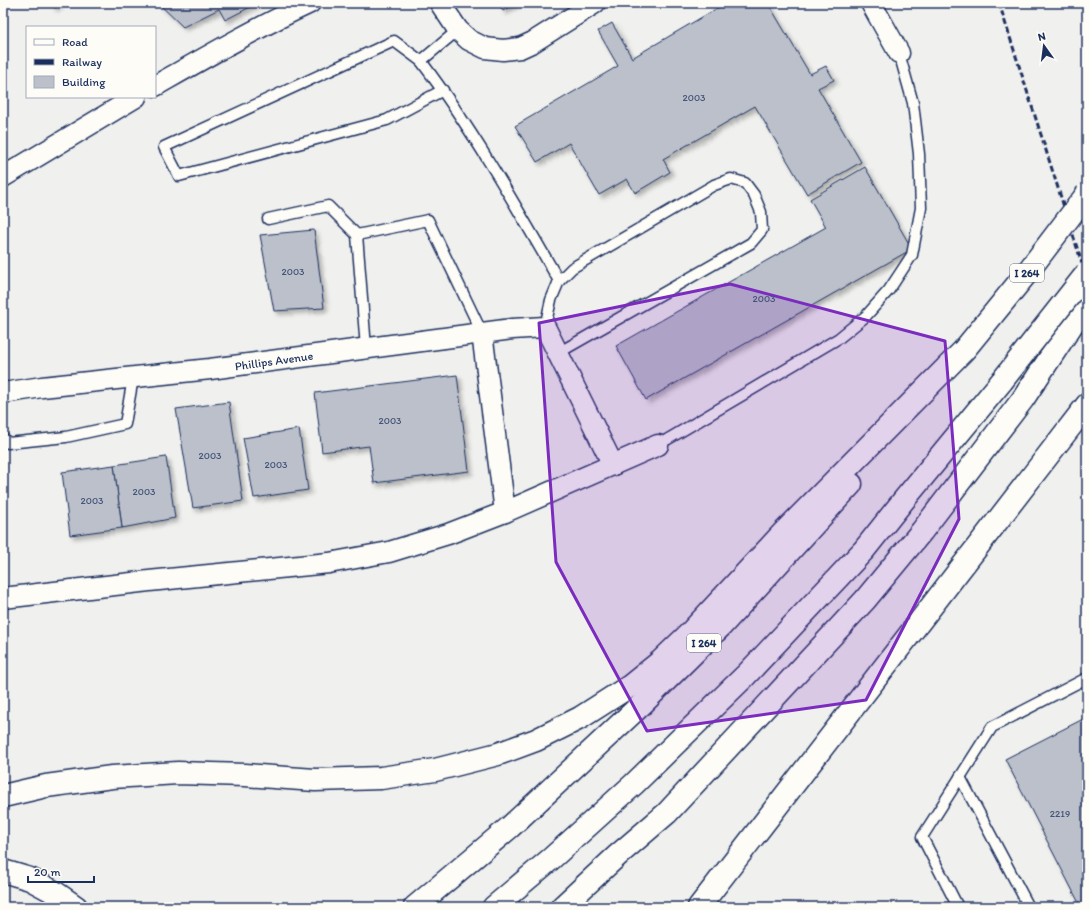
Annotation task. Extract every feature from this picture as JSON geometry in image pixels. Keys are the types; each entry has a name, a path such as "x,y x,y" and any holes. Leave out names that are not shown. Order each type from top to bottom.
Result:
{"highway":[{"name":"I 264","path":"415,907 516,821 643,703 721,626 882,450 1026,274 1087,194"},
{"path":"494,907 558,853 634,784 746,675 864,550 1087,273"},
{"path":"562,907 618,855 667,813 860,606 922,531 1023,399 1087,302"},
{"path":"3,796 46,786 112,777 178,773 245,775 315,780 381,778 435,770 498,754 536,740 580,718 630,686 661,662 789,527 964,350"},
{"path":"699,907 1087,405"},
{"path":"3,871 37,882 56,892 76,907"}],"street":[{"path":"156,85 227,45 310,3"},
{"path":"440,3 458,30 469,40 485,48 503,50 520,48 533,42 595,3"},
{"path":"871,3 899,53"},
{"path":"3,177 134,98"},
{"path":"545,327 613,465"},
{"name":"Phillips Avenue","path":"3,393 210,369 512,329 545,327"},
{"path":"482,333 505,512"},
{"path":"3,598 156,580 329,564 389,552 448,534 505,512 658,445"}],"lane":[{"path":"421,61 458,30"},
{"path":"443,90 387,120 179,176 164,147 394,41 421,61 443,90 514,204 559,281"},
{"path":"658,445 839,338 866,316 889,290 912,255 921,208 920,154 913,103 899,53"},
{"path":"545,327 551,300 559,281 572,268 714,184 731,180 745,183 754,195 761,212 762,230 751,243 558,353"},
{"path":"268,219 328,206 357,234 366,348"},
{"path":"357,234 428,220 482,333"},
{"path":"3,438 8,443 66,437 125,424 133,378"},
{"path":"958,907 922,837 992,727 1087,678"},
{"path":"960,777 1029,907"}],"highlighted area":[{"path":"730,284 945,341 959,519 866,700 647,731 556,562 539,323"}],"building":[{"path":"50,3 60,3 55,8"},
{"path":"158,3 258,3 225,20 219,9 183,27"},
{"path":"499,3 516,3 503,11"},
{"path":"726,3 768,3 810,74 826,66 834,80 818,88 861,162 807,194 755,106 663,159 670,172 635,193 627,179 599,195 569,143 537,162 515,126 618,66 598,31 612,23 632,58"},
{"path":"865,167 912,249 646,400 616,346 826,227 810,199"},
{"path":"314,230 324,308 274,311 260,235"},
{"path":"457,375 469,471 374,483 369,446 322,452 315,393"},
{"path":"229,402 243,501 193,508 176,409"},
{"path":"299,429 308,490 254,498 243,438"},
{"path":"166,457 175,518 122,528 114,465"},
{"path":"114,465 122,528 70,535 62,472"},
{"path":"1087,717 1087,907 1081,907 1005,759"}],"railway":[{"path":"999,3 1087,279"}]}
